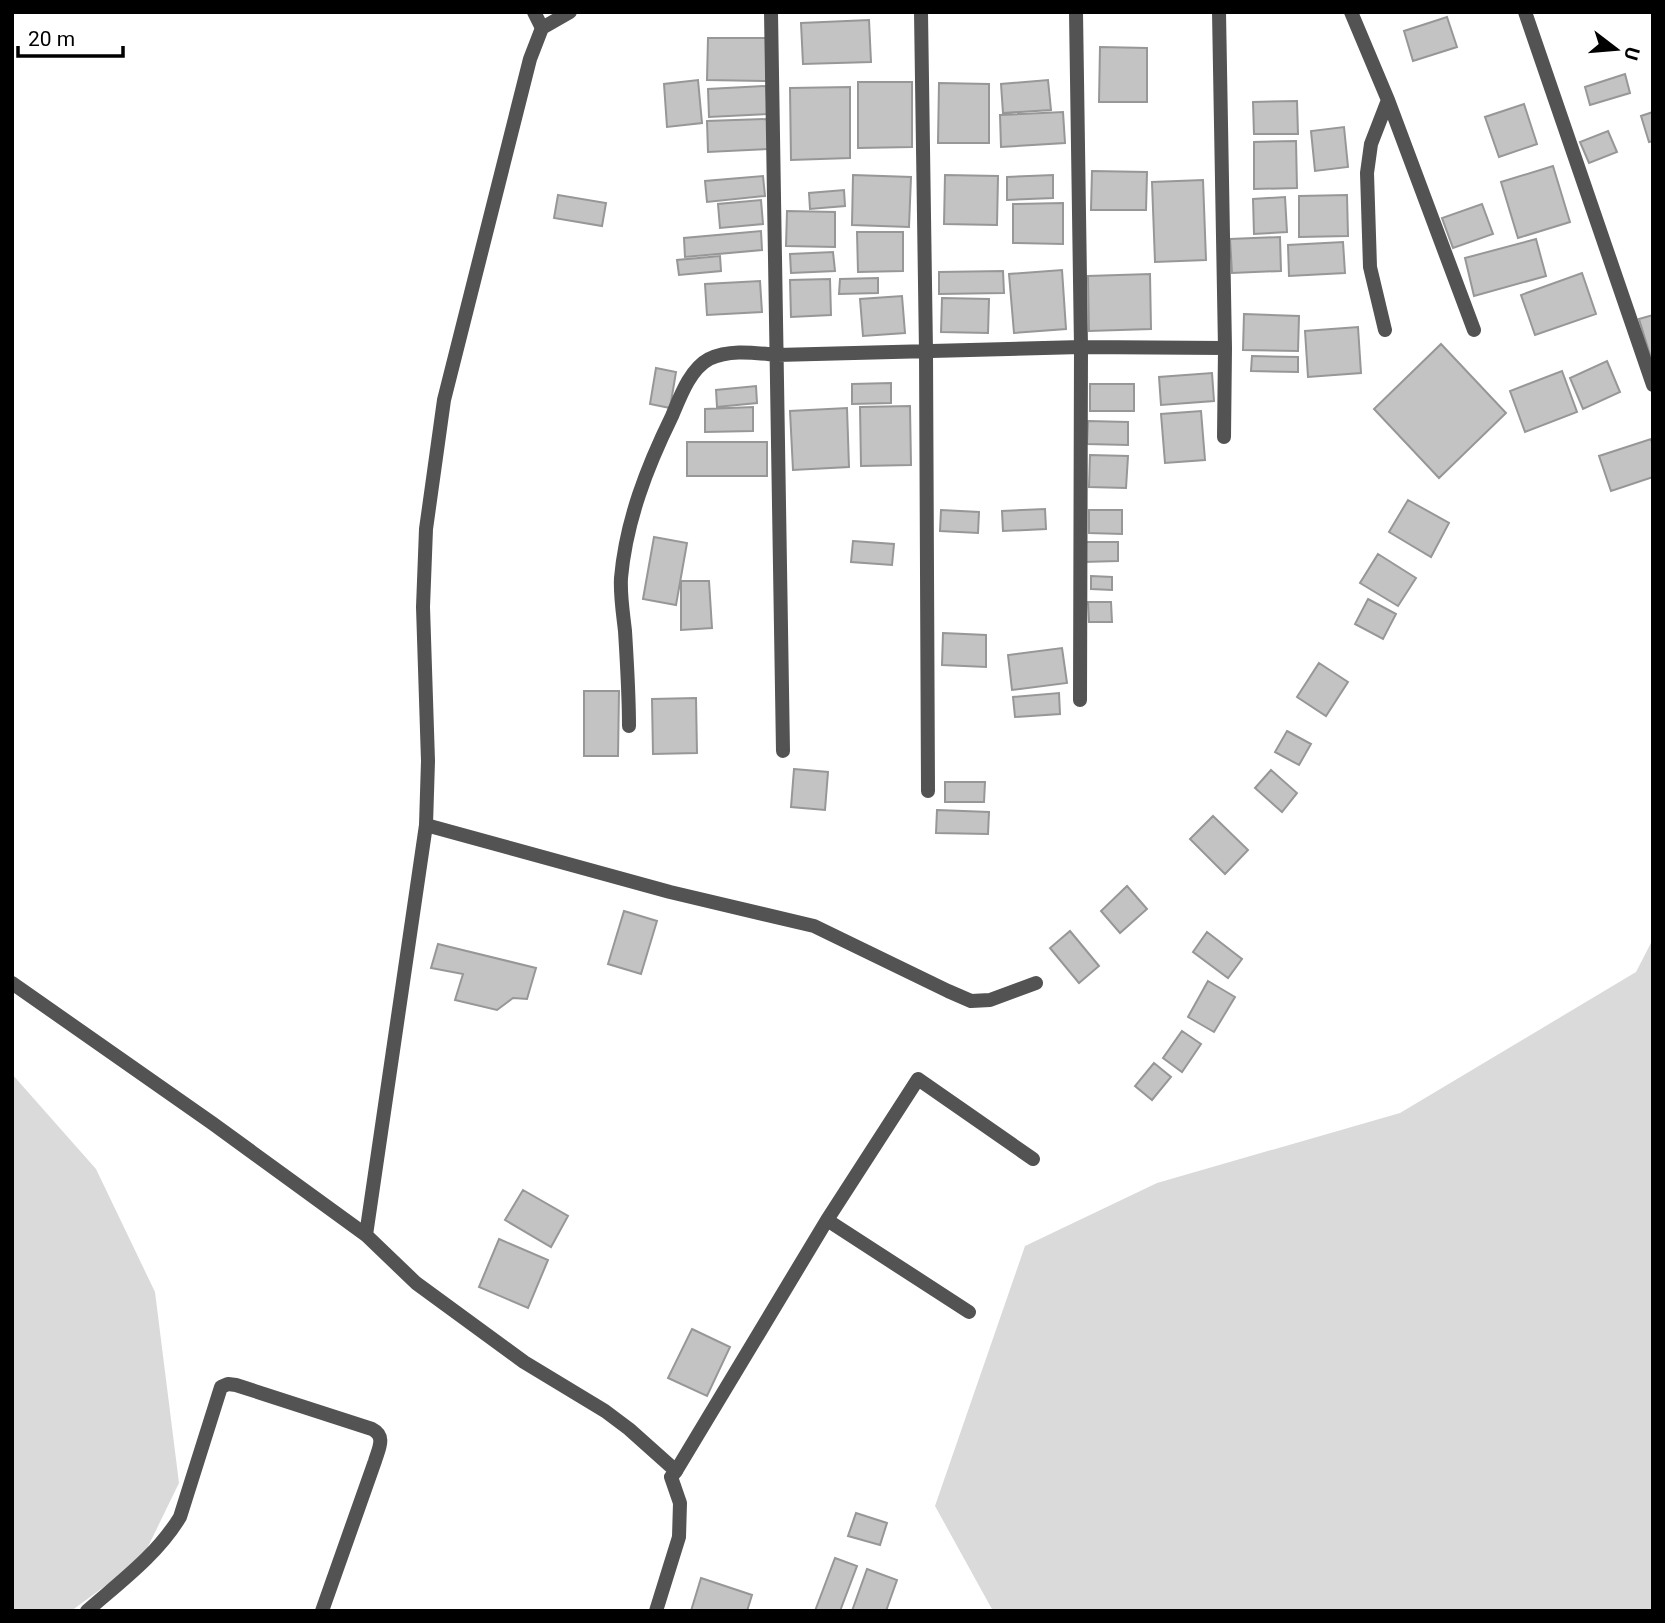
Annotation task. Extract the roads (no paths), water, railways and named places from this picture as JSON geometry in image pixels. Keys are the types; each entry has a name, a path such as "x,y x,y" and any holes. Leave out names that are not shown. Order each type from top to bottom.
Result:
{"street":[{"path":"534,12 542,28"},
{"path":"366,1235 426,825 428,750 423,607 426,529 444,400 530,59 542,28 570,12"},
{"path":"771,12 783,751"},
{"path":"921,12 928,791"},
{"path":"1076,12 1081,347 1080,700"},
{"path":"1219,12 1224,437"},
{"path":"1351,12 1388,100 1474,330"},
{"path":"1525,12 1653,385"},
{"path":"1385,330 1370,267 1367,173 1371,144 1388,100"},
{"path":"629,726 621,580 627,533 646,474 683,392 696,370 708,360 747,352 777,355 1081,347 1225,348"},
{"path":"426,825 670,892 814,926 971,1001 990,1000 1036,983"},
{"path":"12,983 366,1235 416,1283 524,1362 629,1429 676,1471"},
{"path":"656,1611 679,1537 680,1503 671,1477 827,1220 918,1079 1033,1159"},
{"path":"827,1220 969,1312"},
{"path":"87,1611 169,1535 180,1517 221,1387 228,1384 372,1429 381,1437 322,1611"}]}
